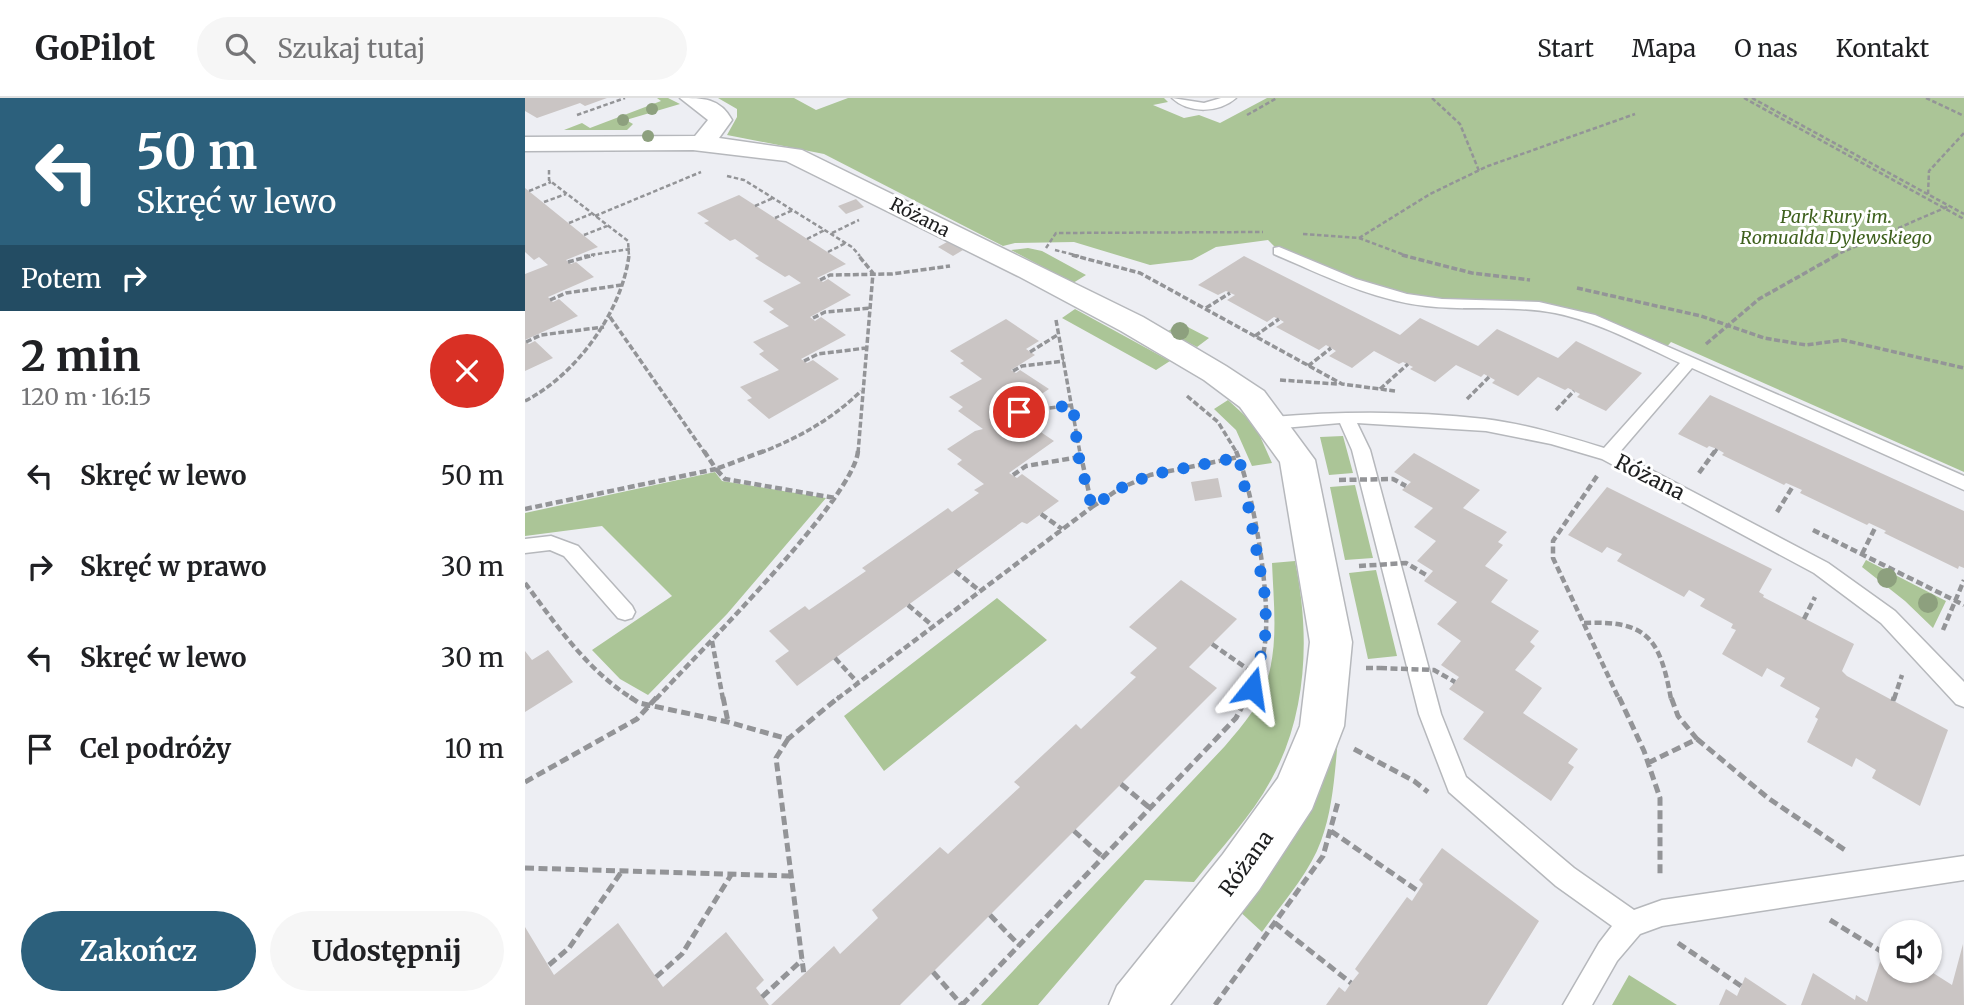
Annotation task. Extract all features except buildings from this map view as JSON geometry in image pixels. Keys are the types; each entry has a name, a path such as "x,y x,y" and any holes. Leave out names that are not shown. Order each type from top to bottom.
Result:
{"street":[{"path":"691,98 716,112 720,120 697,157"},
{"name":"Różana","path":"531,155 697,157 767,150 793,155 1132,324 1215,373 1287,421 1297,460 1331,642 1322,726 1295,793 1241,872 1136,1005"}],"lane":[{"path":"1178,98 1182,102 1205,107 1230,98"},
{"path":"1279,251 1357,285 1424,302 1552,308 1584,316 1964,483"},
{"path":"1607,460 1623,435 1690,361"},
{"path":"1345,417 1361,450 1430,714 1457,784 1565,877 1631,924"},
{"name":"Różana","path":"1287,421 1345,417 1486,425 1552,438 1607,460 1821,568 1888,617 1964,697"},
{"path":"525,546 551,543 571,551 625,612"},
{"path":"1577,1005 1608,952 1631,924 1661,913 1964,868"}],"path":[{"path":"570,118 625,98"},
{"path":"1242,118 1277,98"},
{"path":"1433,98 1460,124 1479,171"},
{"path":"1744,98 1964,219"},
{"path":"1752,98 1964,214"},
{"path":"1926,98 1964,116"},
{"path":"1359,238 1430,194 1479,171 1531,149 1598,129 1635,114"},
{"path":"1928,194 1929,171 1964,133"},
{"path":"525,402 579,360 604,327 622,285 630,249 628,241 551,182 549,170 531,155"},
{"path":"569,223 705,170 697,157"},
{"path":"525,782 637,719 712,640 836,498 857,463 873,273 865,260 831,233 746,179 718,174"},
{"path":"529,191 551,182"},
{"path":"544,202 566,194"},
{"path":"755,206 773,198"},
{"path":"1709,340 1749,306 1781,284 1874,237 1949,206"},
{"path":"775,218 793,210"},
{"path":"831,233 859,219"},
{"path":"584,235 607,226"},
{"path":"807,239 826,230"},
{"path":"828,252 846,243"},
{"path":"993,254 1014,245 1032,245 1045,248 1067,261"},
{"path":"568,262 580,257 630,249"},
{"path":"821,280 830,275 892,274 954,265"},
{"path":"550,300 566,293 622,285"},
{"path":"1206,309 1230,293"},
{"path":"813,318 825,312 870,308"},
{"path":"610,317 725,479 836,498"},
{"path":"1067,325 1056,319 1073,405 1079,457 1092,507"},
{"path":"1255,336 1279,319"},
{"path":"526,342 541,335 604,327"},
{"path":"1030,352 1059,334"},
{"path":"804,361 818,354 866,348"},
{"path":"1308,366 1331,348"},
{"path":"1013,371 1023,366 1064,361"},
{"path":"1380,389 1408,364"},
{"path":"1271,373 1280,380 1342,384"},
{"path":"1466,399 1489,377"},
{"path":"1280,380 1287,421"},
{"path":"525,509 716,469 759,454 810,431 836,414 862,391"},
{"path":"1556,410 1574,391"},
{"path":"933,972 962,1005 1236,718 1252,688 1265,641 1266,601 1239,457 1220,423 1184,393"},
{"path":"1009,418 1019,412 1073,405"},
{"path":"1699,473 1717,449"},
{"path":"1013,475 1026,466 1079,457"},
{"path":"804,975 775,758 788,739 857,683 1119,489 1150,475 1239,457"},
{"path":"1607,460 1553,541 1553,558 1648,763 1660,798 1660,876"},
{"path":"1339,480 1393,479 1406,486"},
{"path":"1777,512 1793,486"},
{"path":"1041,514 1062,530"},
{"path":"1862,554 1876,526"},
{"path":"1359,566 1406,563 1428,576"},
{"path":"955,571 980,591"},
{"path":"1949,637 1941,628 1964,580"},
{"path":"525,583 577,652 614,687 639,703 728,722 788,739"},
{"path":"908,605 933,626"},
{"path":"1584,622 1618,621 1637,627 1652,643 1666,673 1675,712 1697,738 1737,775 1802,825 1845,850"},
{"path":"712,640 728,722"},
{"path":"1212,644 1256,675"},
{"path":"835,658 857,683"},
{"path":"1893,701 1906,667"},
{"path":"1380,668 1434,670 1455,682"},
{"path":"1648,763 1697,738"},
{"path":"1344,744 1414,782"},
{"path":"1121,784 1150,808"},
{"path":"1215,1005 1323,856 1338,796"},
{"path":"1074,831 1103,857"},
{"path":"1331,831 1418,891"},
{"path":"525,868 791,876"},
{"path":"549,965 569,948 622,870"},
{"path":"656,977 682,954 731,874"},
{"path":"990,915 1019,945"},
{"path":"1827,918 1879,950"},
{"path":"1275,923 1351,983"},
{"path":"1674,940 1741,986"},
{"path":"762,997 802,960"}],"green space":[{"path":"657,98 668,98 680,104 626,120 633,124 627,130 564,130 582,123 590,128 661,101"},
{"name":"Park Rury im. Romualda Dylewskiego","path":"718,98 794,98 816,110 848,98 1164,98 1168,102 1153,105 1184,118 1199,115 1220,123 1267,98 1964,98 1964,472 1671,342 1664,350 1552,308 1392,295 1279,251 1268,240 1216,247 1192,260 1150,265 1074,242 1015,243 1003,246 824,154 727,135 737,117 737,109"},
{"path":"1028,248 1042,251 1086,275 1073,283 1011,250"},
{"path":"1075,309 1170,361 1156,370 1062,318"},
{"path":"1180,323 1209,338 1197,347 1167,332"},
{"path":"1228,400 1255,425 1272,463 1252,466 1236,430 1214,409"},
{"path":"1343,436 1353,473 1329,475 1320,437"},
{"path":"715,472 722,481 826,498 727,614 648,695 620,679 592,650 672,596 602,526 525,536 525,513"},
{"path":"1355,485 1373,558 1345,560 1330,487"},
{"path":"1866,560 1946,601 1933,628 1905,601 1862,567"},
{"path":"1295,561 1304,644 1299,700 1283,754 1254,807 1194,882 1145,880 1038,1005 981,1005 1225,746 1249,716 1262,695 1272,659 1272,563"},
{"path":"1376,570 1397,656 1368,659 1349,573"},
{"path":"997,598 1047,640 884,771 844,716"},
{"path":"1339,729 1331,800 1321,841 1302,877 1262,932 1237,909 1302,822 1319,794"},
{"path":"1629,975 1677,1005 1612,1005"}],"route":[{"path":"1019,412 1073,405 1078,454 1092,507 1119,489 1150,475 1239,457 1266,601 1265,641 1252,688"}]}
